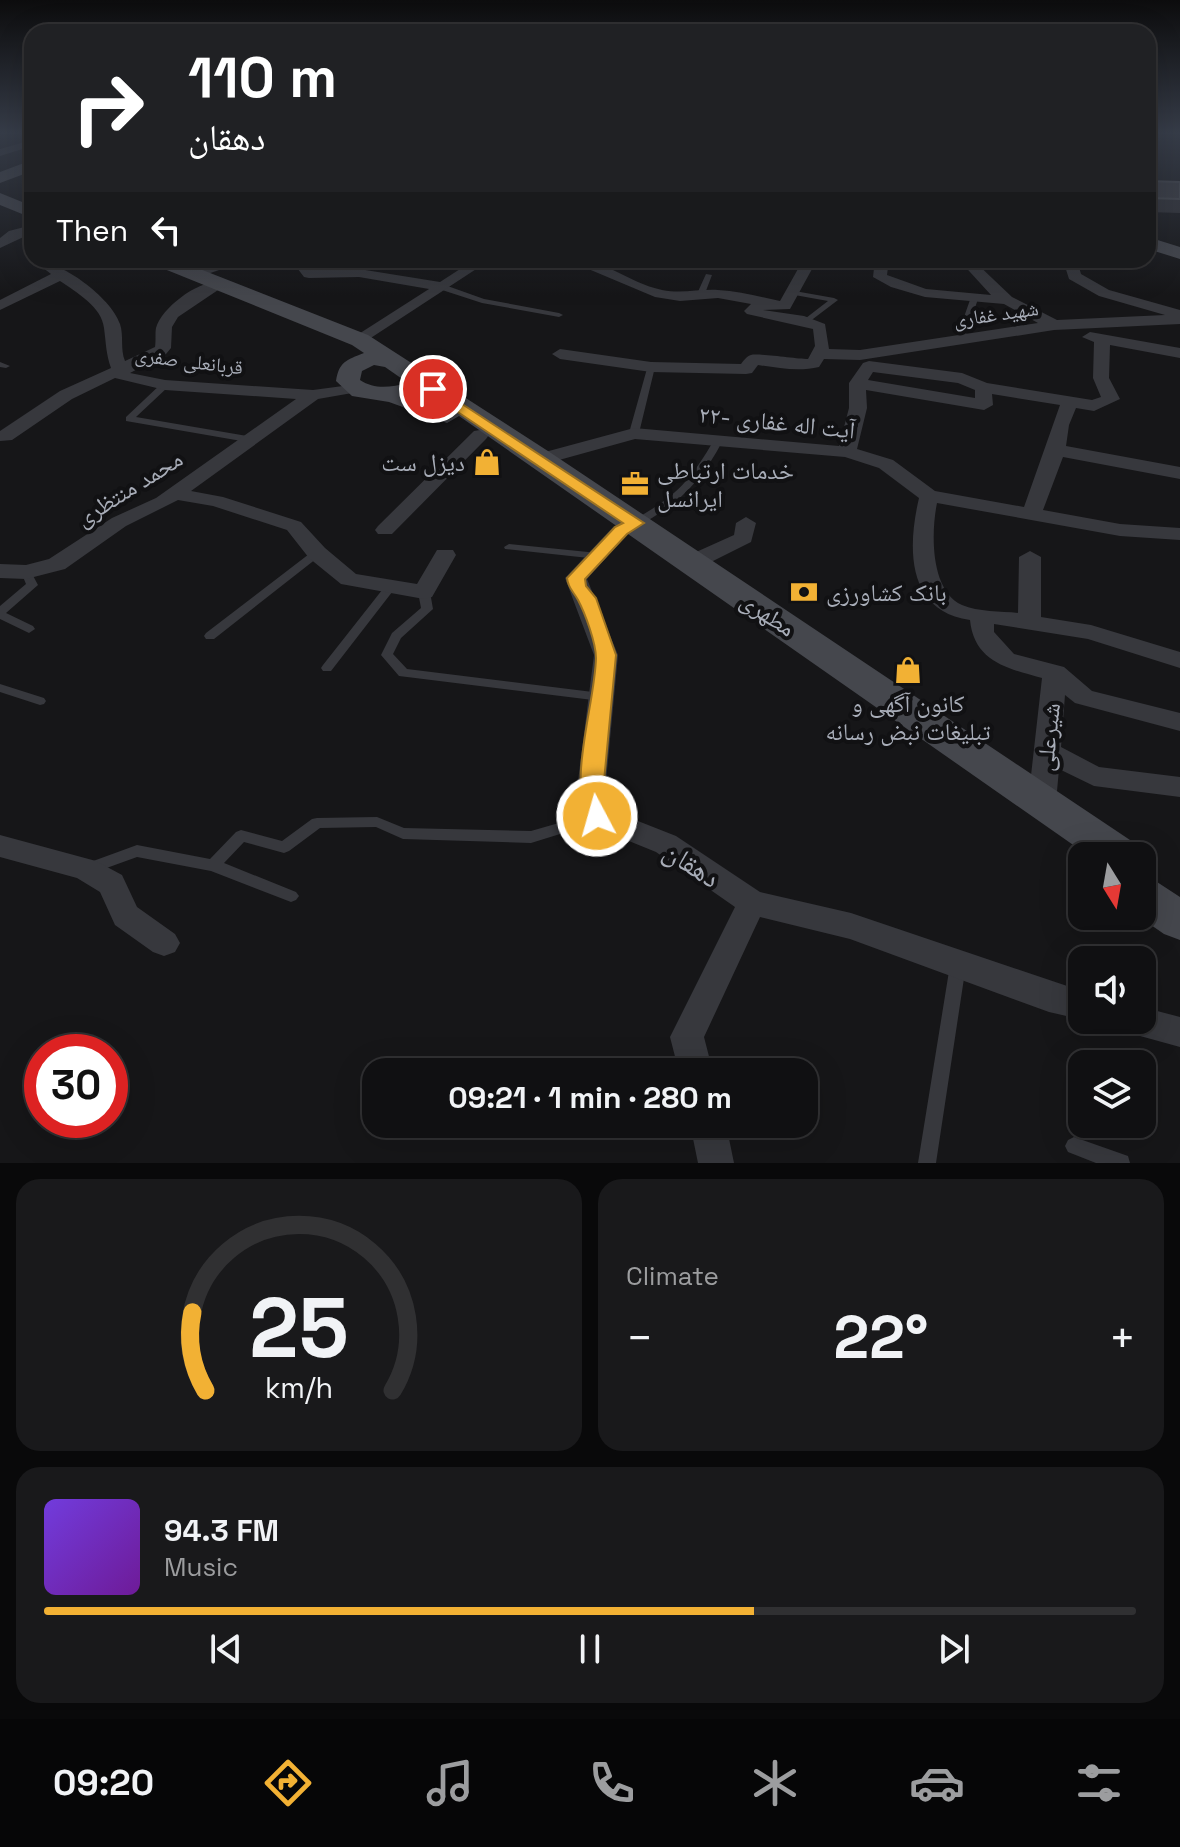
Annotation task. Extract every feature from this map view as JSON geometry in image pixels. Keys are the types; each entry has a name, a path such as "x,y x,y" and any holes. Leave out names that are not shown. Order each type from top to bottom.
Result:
{"main road":[{"path":"0,188 18,206"},
{"path":"1156,234 1180,241"},
{"path":"1156,246 1180,253"},
{"path":"159,268 204,283"},
{"path":"175,268 355,349 399,377"},
{"path":"355,349 347,374 352,388 399,377"},
{"name":"مطهری","path":"399,377 435,408 628,527 693,562 1101,842"},
{"name":"مطهری","path":"399,377 541,459 628,527 1068,843"},
{"path":"1156,880 1180,896"},
{"path":"1156,905 1180,921"}],"street":[{"path":"1,242 24,231"},
{"path":"1,242 24,252"},
{"name":"قربانعلی صفری","path":"53,268 93,297 112,324 113,351 123,377 165,385 313,395 352,388"},
{"path":"0,436 6,436 66,395 163,348 165,326 204,283 228,268"},
{"path":"304,268 309,274 350,268"},
{"path":"371,268 439,286"},
{"path":"355,349 439,286 469,268"},
{"path":"599,268 655,293 680,297 718,294 785,306 806,268"},
{"path":"881,268 880,277 908,290 939,297 1003,300"},
{"path":"972,268 1003,300 1056,325 1102,341 1180,353"},
{"path":"1072,268 1074,276 1104,293 1180,317"},
{"path":"0,306 62,274"},
{"path":"761,304 752,311 770,318 809,320 820,327 823,346 818,354"},
{"name":"شهید غفاری","path":"651,367 746,369 754,359 781,364 813,364 818,354 865,360 960,340 1056,325 1180,317"},
{"path":"847,452 858,408 857,383 865,360 962,378 983,387 1094,406 1111,399 1101,378 1102,341"},
{"path":"560,354 651,367"},
{"path":"857,383 984,405 983,387"},
{"name":"محمد منتظری","path":"0,571 26,572 57,564 119,522 175,494 313,395"},
{"path":"1031,514 1070,403"},
{"name":"۲۲- آیت اله غفاری","path":"541,459 634,433 847,452 886,464 929,496"},
{"path":"385,530 480,435"},
{"path":"1056,450 1180,473"},
{"path":"175,494 216,501 294,526 317,553 349,579 424,592 445,555"},
{"path":"1180,534 1120,530 929,496 921,532 932,592 955,611 1091,632 1180,660"},
{"path":"693,562 744,538 746,523"},
{"path":"597,816 592,781 606,655 576,578 628,527"},
{"path":"1029,622 1030,557"},
{"path":"981,615 983,634 1006,660 1055,673 1084,697 1180,722"},
{"name":"شیرعلی","path":"1042,802 1055,673"},
{"path":"1047,751 1094,776 1180,787"},
{"name":"دهقان","path":"597,816 666,844 752,903 851,926 1068,1001"},
{"path":"0,846 86,869 111,884 126,916 164,943"},
{"path":"692,1058 687,1037 752,903"},
{"path":"1156,1026 1180,1032"},
{"path":"711,1138 716,1163"}],"lane":[{"path":"700,296 708,275"},
{"path":"439,286 482,301 559,315"},
{"path":"792,292 834,300 809,320"},
{"path":"960,340 974,299"},
{"path":"634,433 651,367"},
{"path":"165,385 129,419 253,440"},
{"path":"628,527 668,505 703,472 717,442"},
{"path":"509,547 598,556"},
{"path":"210,636 317,553"},
{"path":"26,572 32,585 0,613 29,629"},
{"path":"327,668 390,587"},
{"path":"424,592 427,609 396,636 387,655 403,673 601,697"},
{"path":"0,688 40,701"},
{"path":"213,865 241,836 284,847 317,823 377,822 403,833 531,837 597,816"},
{"path":"86,869 137,851 213,865 291,896"},
{"path":"927,1163 958,964"},
{"path":"1074,1146 1121,1163"}],"building":[{"path":"1156,187 1180,187 1180,199 1156,198"}],"place":[{"name":"دیزل ست","path":"487,462"},
{"name":"خدمات ارتباطی ایرانسل","path":"635,484"},
{"name":"بانک کشاورزی","path":"804,592"},
{"name":"کانون آگهی و تبلیغات نبض رسانه","path":"908,670"}],"route":[{"path":"433,389 636,523 621,530 576,578 606,655 592,781 597,816"}]}
